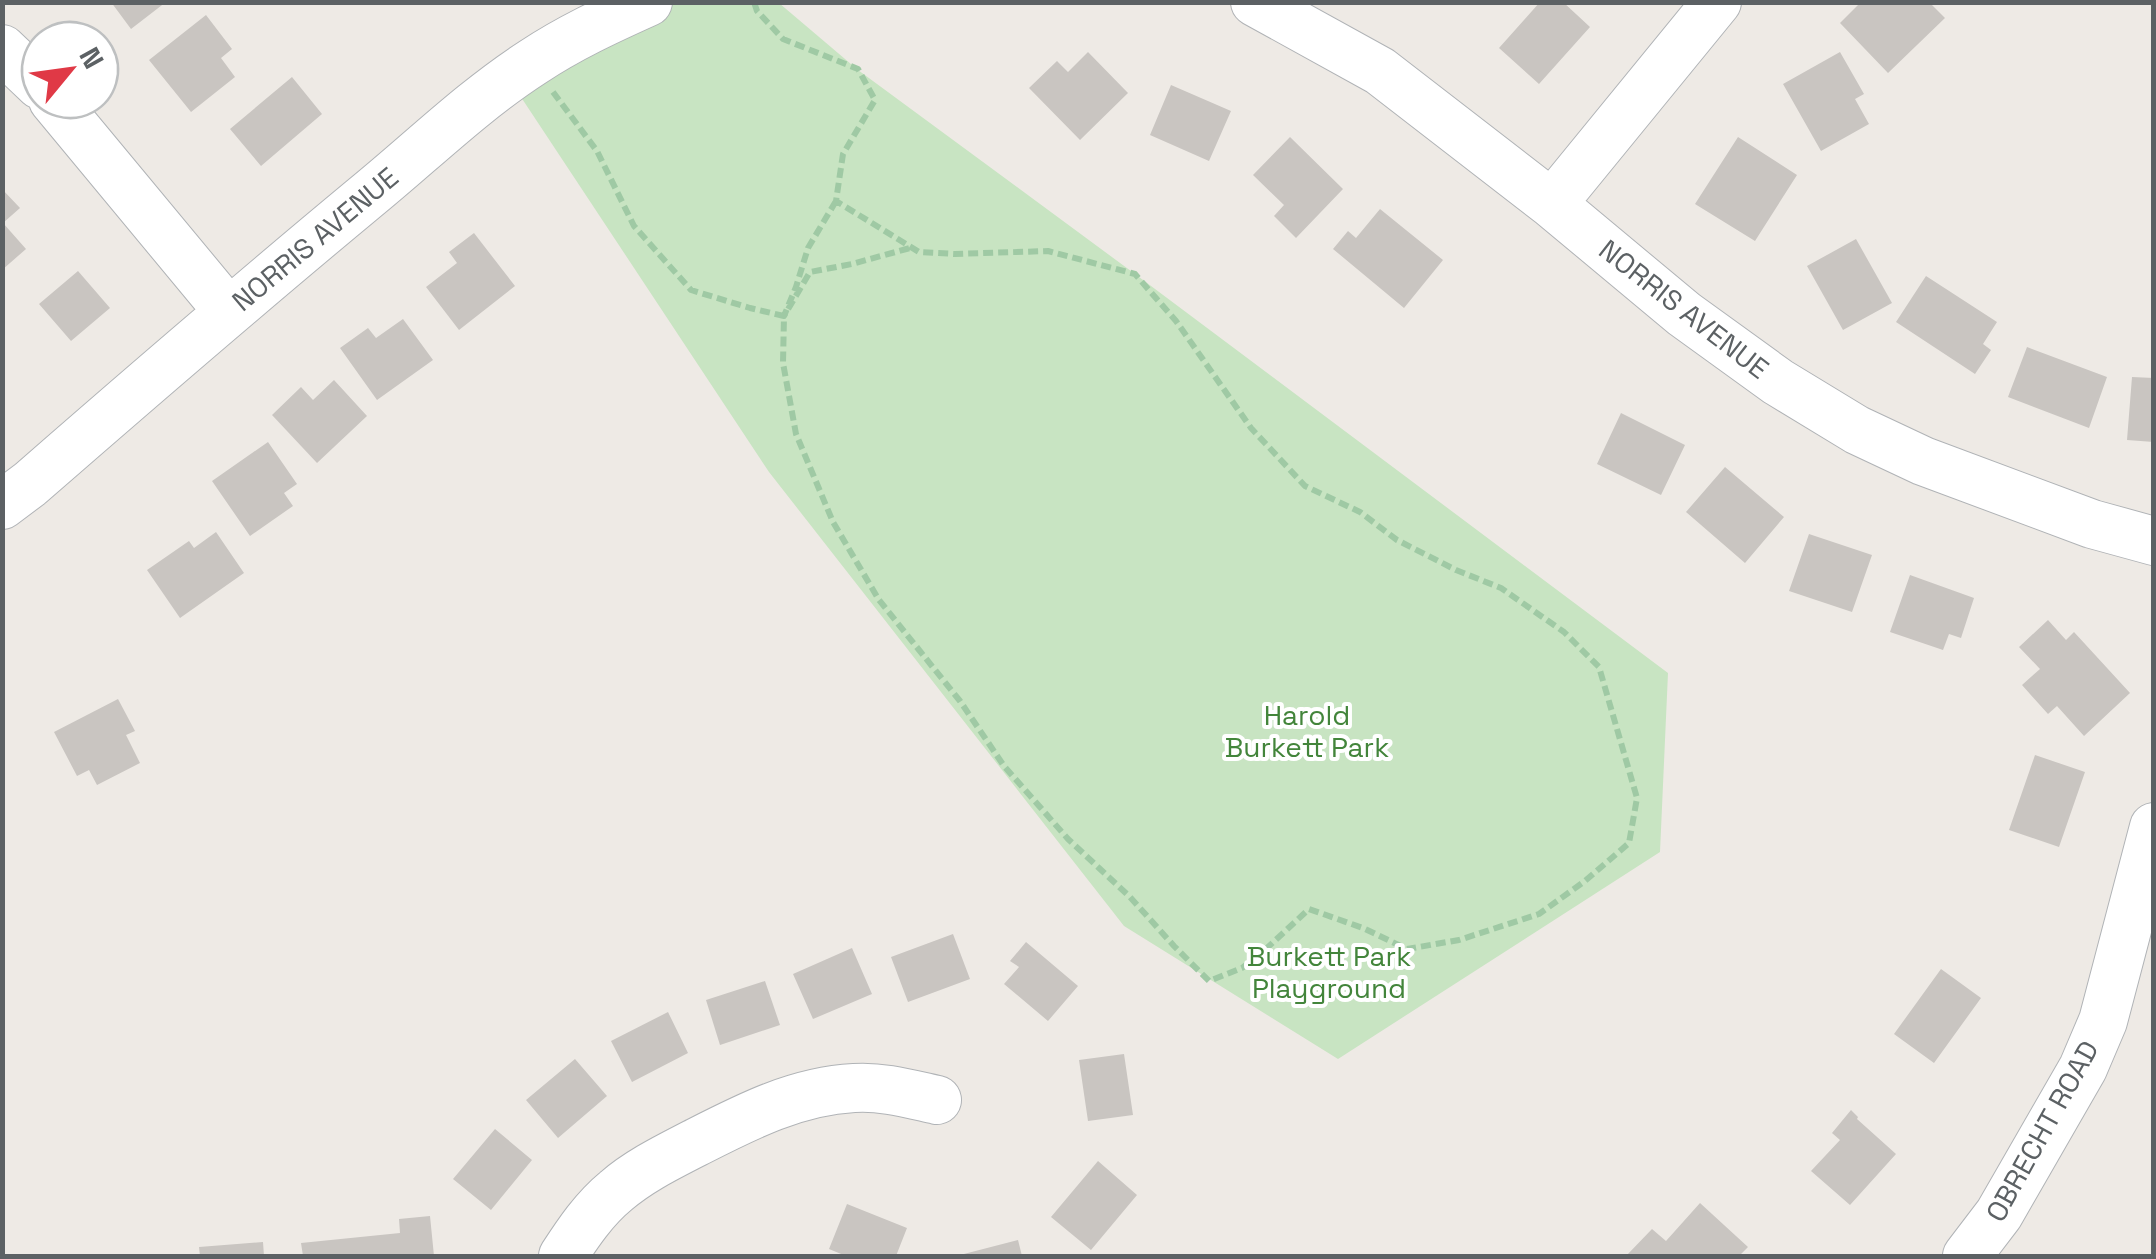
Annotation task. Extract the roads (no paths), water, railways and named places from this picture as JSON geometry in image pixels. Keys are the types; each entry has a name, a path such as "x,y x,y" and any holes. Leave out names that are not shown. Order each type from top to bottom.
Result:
{"street":[{"name":"NORRIS AVENUE","path":"2,505 458,117 533,62 648,2"},
{"name":"NORRIS AVENUE","path":"1255,2 1380,71 1552,204 1684,314 1778,382 1856,430 1923,461 2092,524 2154,541"},
{"path":"1552,204 1717,2"},
{"path":"2,48 20,66"},
{"path":"70,120 228,311"},
{"name":"OBRECHT ROAD","path":"1966,1256 1999,1214 2083,1068 2108,1005 2154,828"},
{"path":"563,1256 584,1223 614,1192 654,1165 758,1112 802,1096 858,1087 937,1100"}],"park label":[{"name":"Harold Burkett Park","path":"1307,731"},
{"name":"Burkett Park Playground","path":"1329,972"}]}
